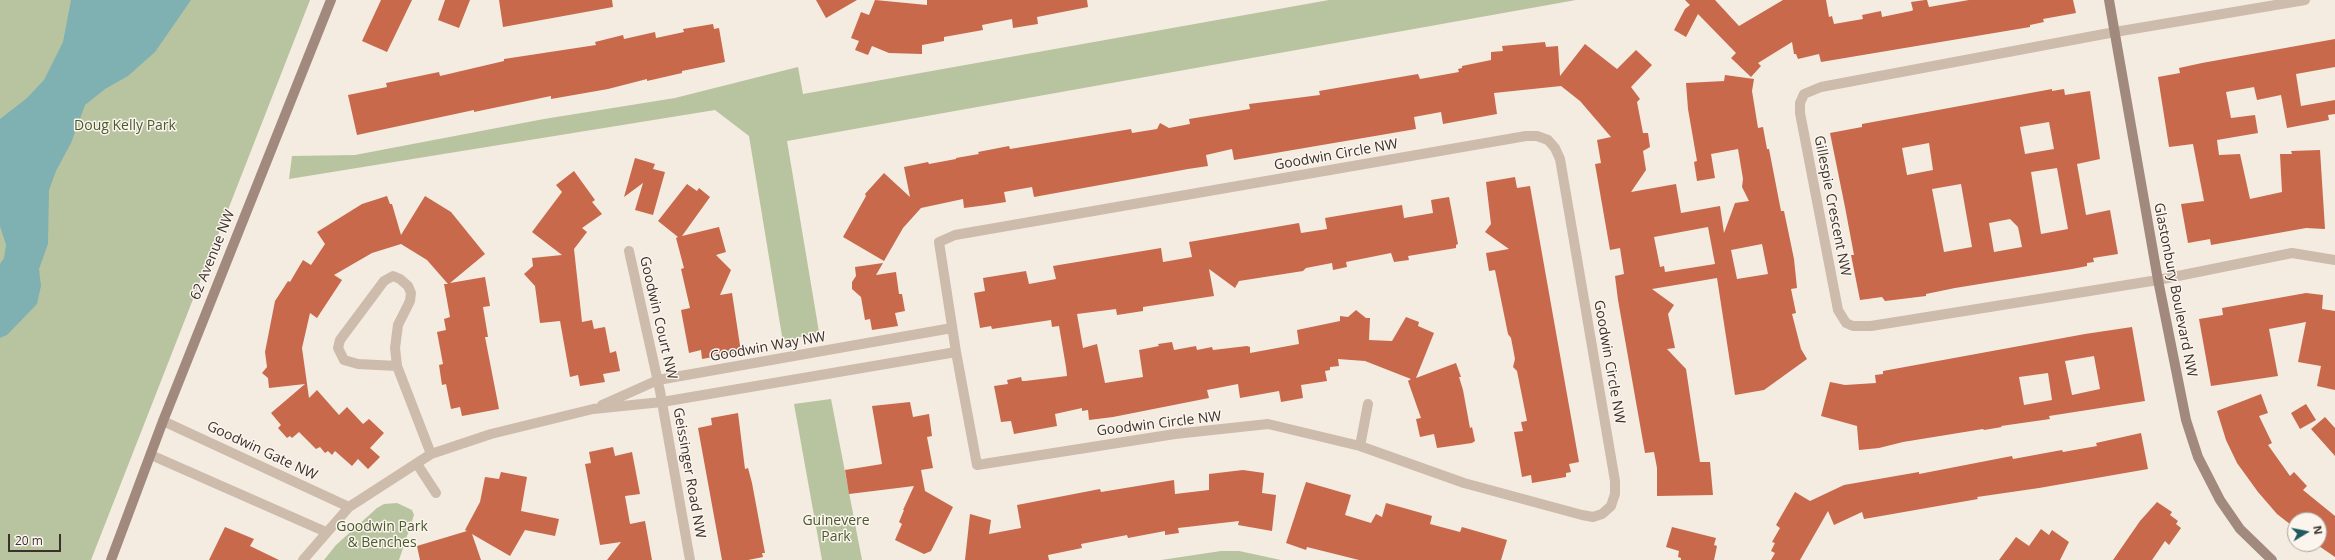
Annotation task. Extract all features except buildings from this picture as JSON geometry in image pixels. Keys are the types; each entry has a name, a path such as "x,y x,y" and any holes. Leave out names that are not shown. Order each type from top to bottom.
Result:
{"main road":[{"name":"62 Avenue NW","path":"111,560 127,522 163,421 331,0"},
{"name":"Glastonbury Boulevard NW","path":"2109,0 2158,280 2186,420 2198,457 2220,500 2240,529 2272,560"},
{"name":"62 Avenue NW","path":"116,560 127,522"}],"street":[{"path":"2115,32 2305,0"},
{"name":"Gillespie Crescent NW","path":"2115,32 1821,87 1804,94 1800,103 1800,113 1838,310 1846,323 1860,327 1871,326 2158,280"},
{"name":"Goodwin Circle NW","path":"1526,136 1537,136 1548,140 1555,148 1560,159 1615,482 1615,494 1611,506 1602,514 1593,517 1582,515 1464,483 1360,446 1268,424 1175,434 977,465 956,352 939,242 955,235 1526,136"},
{"name":"Goodwin Court NW","path":"629,251 660,391"},
{"path":"2158,280 2292,253 2335,260"},
{"path":"397,366 358,364 344,360 338,348 340,340 384,281 393,276 400,279 408,286 411,293 410,301 398,325 395,348 397,366 432,454"},
{"name":"Goodwin Way NW","path":"593,409 658,380 952,328"},
{"name":"Goodwin Way NW","path":"303,560 349,507 432,454 491,434 593,409 662,402 956,352"},
{"name":"Geissinger Road NW","path":"660,391 690,560"},
{"path":"1360,446 1368,404"},
{"name":"Goodwin Gate NW","path":"163,421 349,507"},
{"path":"151,455 326,532"},
{"path":"417,464 436,493"}],"green space":[{"name":"Doug Kelly Park","path":"0,0 310,0 91,560 0,560"},
{"path":"1329,0 1576,0 787,141 819,332 783,342 749,136 715,110 289,179 292,156 355,155 544,119 675,98 798,67 803,94"},
{"name":"Guinevere Park","path":"831,399 862,560 822,560 794,404"},
{"name":"Goodwin Park & Benches","path":"397,503 412,510 414,515 399,560 324,560 336,545 377,508 384,504"},
{"path":"1221,551 1239,551 1281,560 1161,560"}],"water":[{"path":"71,0 191,0 155,52 128,76 105,89 85,105 71,143 56,171 49,190 48,244 39,269 41,286 37,304 7,335 0,338 0,264 4,258 6,245 0,226 0,119 27,98 44,80 63,42"}]}
